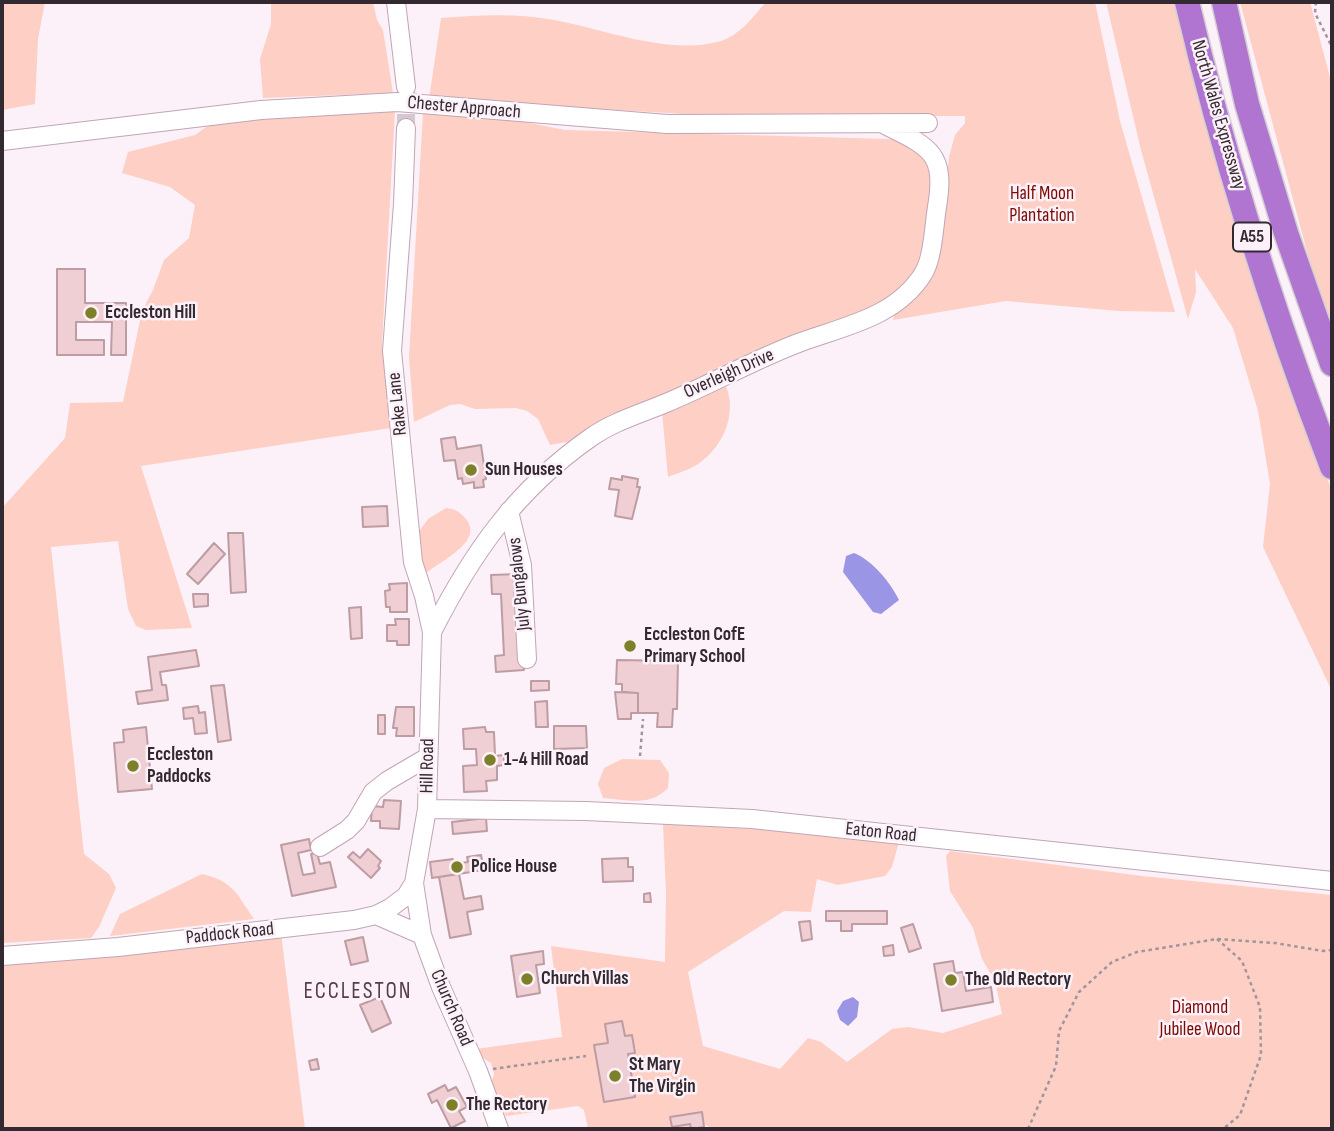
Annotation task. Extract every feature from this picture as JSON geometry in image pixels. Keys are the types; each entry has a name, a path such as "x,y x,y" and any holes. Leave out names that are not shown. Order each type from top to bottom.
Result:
{"highway":[{"name":"North Wales Expressway","path":"1187,2 1202,65 1251,234 1301,385 1332,467"},
{"name":"North Wales Expressway","path":"1224,2 1248,104 1286,233 1332,364"}],"street":[{"path":"396,2 406,87"},
{"name":"Chester Approach","path":"2,141 261,110 397,102 667,124 928,123"},
{"name":"Overleigh Drive","path":"432,632 469,562 509,511 529,488 591,437 622,418 666,403 800,342 866,322 901,299 924,273 939,198 939,168 933,152 881,123"},
{"name":"Rake Lane","path":"406,128 392,351 413,562 432,632 430,677"},
{"name":"July Bungalows","path":"509,511 522,565 527,659"},
{"name":"Hill Road","path":"414,883 427,809 430,677"},
{"path":"320,846 347,830 356,821 373,793 387,781 428,757"},
{"name":"Eaton Road","path":"427,809 586,811 752,819 1332,881"},
{"name":"Paddock Road","path":"2,956 118,947 354,920 376,915 406,896 414,883"},
{"name":"Church Road","path":"414,883 422,935 499,1129"},
{"path":"376,915 422,935"}],"path":[{"path":"1316,2 1315,13 1332,47"},
{"path":"640,756 643,719"},
{"path":"1217,939 1242,961 1260,1007 1261,1055 1240,1115 1223,1129"},
{"path":"1028,1129 1056,1066 1059,1031 1079,992 1112,962 1137,952 1217,939 1332,950"},
{"path":"478,1071 586,1056"}],"green space":[{"path":"2,2 45,2 38,39 35,104 2,110"},
{"path":"271,2 373,2 377,20 383,30 393,93 263,98 260,59 271,24"},
{"name":"Half Moon Plantation","path":"766,2 1095,2 1120,121 1175,312 1119,311 1006,301 893,320 896,307 941,228 949,157 955,135 965,123 965,116 719,116 429,99 441,18 526,16 657,43 698,45 732,36"},
{"path":"1106,2 1175,2 1199,104 1264,315 1332,491 1332,691 1263,547 1270,484 1258,411 1233,328 1195,269 1196,292 1188,319 1141,150"},
{"path":"1240,2 1310,2 1332,85 1332,327 1309,259"},
{"path":"395,111 382,343 391,428 141,466 192,628 146,630 136,626 128,609 118,541 51,547 84,854 109,874 116,888 99,927 91,938 2,943 2,508 65,438 70,403 123,402 142,311 164,260 189,238 195,205 170,187 122,173 128,152 195,135 213,122"},
{"path":"423,112 495,116 565,130 925,140 931,142 933,222 919,266 909,281 887,302 789,337 583,439 550,445 538,419 527,411 516,408 475,409 460,404 450,405 414,422 409,357"},
{"path":"724,382 730,404 722,438 698,464 668,477 662,412"},
{"path":"446,508 457,511 465,518 470,526 470,535 458,550 425,574 417,534 428,519"},
{"path":"622,759 660,760 669,773 668,788 646,800 603,798 598,784 604,768"},
{"name":"Diamond Jubilee Wood","path":"663,824 787,831 899,842 892,867 885,876 838,885 817,879 811,912 784,911 688,972 703,1046 780,1069 808,1038 821,1042 847,1062 892,1029 908,1027 943,1033 1002,1014 995,981 982,959 973,928 950,891 946,856 950,851 1142,876 1332,895 1332,1129 714,1129 705,1125 689,1129 588,1129 584,1110 578,1106 506,1116 491,1084 494,1074 491,1063 480,1056 476,1049 562,1037 551,946 665,962"},
{"path":"202,874 228,885 254,919 110,936 120,914"},
{"path":"281,933 305,1129 2,1129 2,962"}],"shaded area":[{"path":"854,553 868,561 880,573 899,600 881,614 873,612 843,572 846,556"},
{"path":"853,997 859,1002 857,1017 848,1026 840,1020 837,1011 843,1001"}],"building":[{"name":"Eccleston Hill","path":"57,269 85,269 85,303 126,303 126,355 111,355 112,322 76,322 76,340 104,340 104,355 57,355"},
{"name":"Sun Houses","path":"455,437 457,449 481,445 486,479 483,480 484,487 474,488 474,482 463,484 462,478 458,479 455,460 444,461 441,439"},
{"path":"622,476 638,479 637,487 640,487 632,519 615,516 619,490 609,489 611,478 622,480"},
{"path":"387,506 388,526 363,527 362,507"},
{"path":"228,533 243,533 246,592 231,593"},
{"path":"214,543 225,554 198,584 187,574"},
{"path":"519,574 524,670 496,672 495,656 504,655 501,594 492,594 491,575"},
{"path":"407,583 407,612 390,612 390,607 386,607 385,591 390,590 389,584"},
{"path":"193,594 208,594 208,606 194,607"},
{"path":"361,607 362,638 351,639 349,608"},
{"path":"395,619 409,619 409,645 397,645 397,641 387,641 387,625 396,625"},
{"path":"196,650 199,666 160,672 162,685 166,685 168,700 138,704 136,692 152,690 148,657"},
{"path":"617,660 678,661 677,709 673,709 672,727 657,727 658,713 638,713 638,693 622,692 622,684 616,684"},
{"path":"531,681 549,681 549,690 531,691"},
{"path":"224,685 231,740 218,742 211,686"},
{"path":"615,692 638,693 638,713 631,713 631,719 618,719"},
{"path":"547,701 548,727 536,727 535,702"},
{"path":"198,706 199,713 205,712 207,733 195,734 193,718 184,719 183,708"},
{"path":"396,707 414,707 414,736 396,736 397,728 393,728"},
{"path":"378,715 385,715 385,734 378,734"},
{"path":"554,726 586,726 587,748 554,749"},
{"name":"Eccleston Paddocks","path":"146,727 152,789 118,792 114,743 124,742 123,730"},
{"name":"1-4 Hill Road","path":"485,727 486,732 494,732 495,756 504,755 504,765 497,766 497,780 486,781 487,791 464,792 463,766 477,765 476,749 464,749 463,729"},
{"path":"384,800 401,801 399,829 380,828 380,821 371,821 372,806 383,807"},
{"path":"486,818 487,831 453,834 452,822"},
{"path":"309,839 311,850 298,853 303,875 315,873 311,854 317,853 320,864 330,862 336,887 292,896 281,845"},
{"path":"368,849 381,861 378,866 380,868 371,878 348,857 353,852 360,858"},
{"name":"Police House","path":"481,855 484,870 432,878 430,862 453,859 453,864 468,862 467,857"},
{"path":"628,858 628,867 633,867 633,881 603,882 602,859"},
{"path":"459,874 464,899 481,896 483,909 467,912 471,934 450,938 439,877"},
{"path":"650,893 651,902 644,902 644,894"},
{"path":"826,911 887,911 887,924 852,924 852,931 841,931 841,921 826,921"},
{"path":"810,921 812,939 802,941 799,922"},
{"path":"913,924 921,948 909,952 901,928"},
{"path":"363,937 368,961 351,965 345,941"},
{"path":"893,945 894,955 884,956 883,947"},
{"name":"Church Villas","path":"543,951 544,964 536,965 540,993 517,997 511,956"},
{"name":"The Old Rectory","path":"953,961 955,973 963,972 966,991 991,987 993,1002 942,1011 934,964"},
{"path":"380,997 391,1023 372,1032 360,1005"},
{"name":"St Mary The Virgin","path":"622,1021 625,1036 632,1035 635,1053 628,1054 635,1097 604,1102 594,1045 608,1043 605,1024"},
{"path":"317,1059 319,1069 311,1070 309,1061"},
{"name":"The Rectory","path":"445,1085 448,1091 456,1087 467,1107 459,1111 465,1121 451,1128 437,1100 432,1103 428,1094"},
{"path":"702,1112 704,1127 691,1129 690,1124 672,1127 670,1117"}],"tunnel":[{"path":"406,87 406,128"}],"place":[{"name":"Eccleston Hill","path":"91,313"},
{"name":"Sun Houses","path":"471,470"},
{"name":"Eccleston CofE Primary School","path":"630,646"},
{"name":"1-4 Hill Road","path":"490,760"},
{"name":"Eccleston Paddocks","path":"133,766"},
{"name":"Police House","path":"457,867"},
{"name":"Church Villas","path":"527,979"},
{"name":"The Old Rectory","path":"951,980"},
{"name":"St Mary The Virgin","path":"615,1076"},
{"name":"The Rectory","path":"452,1105"}],"district":[{"name":"ECCLESTON","path":"358,992"}]}
